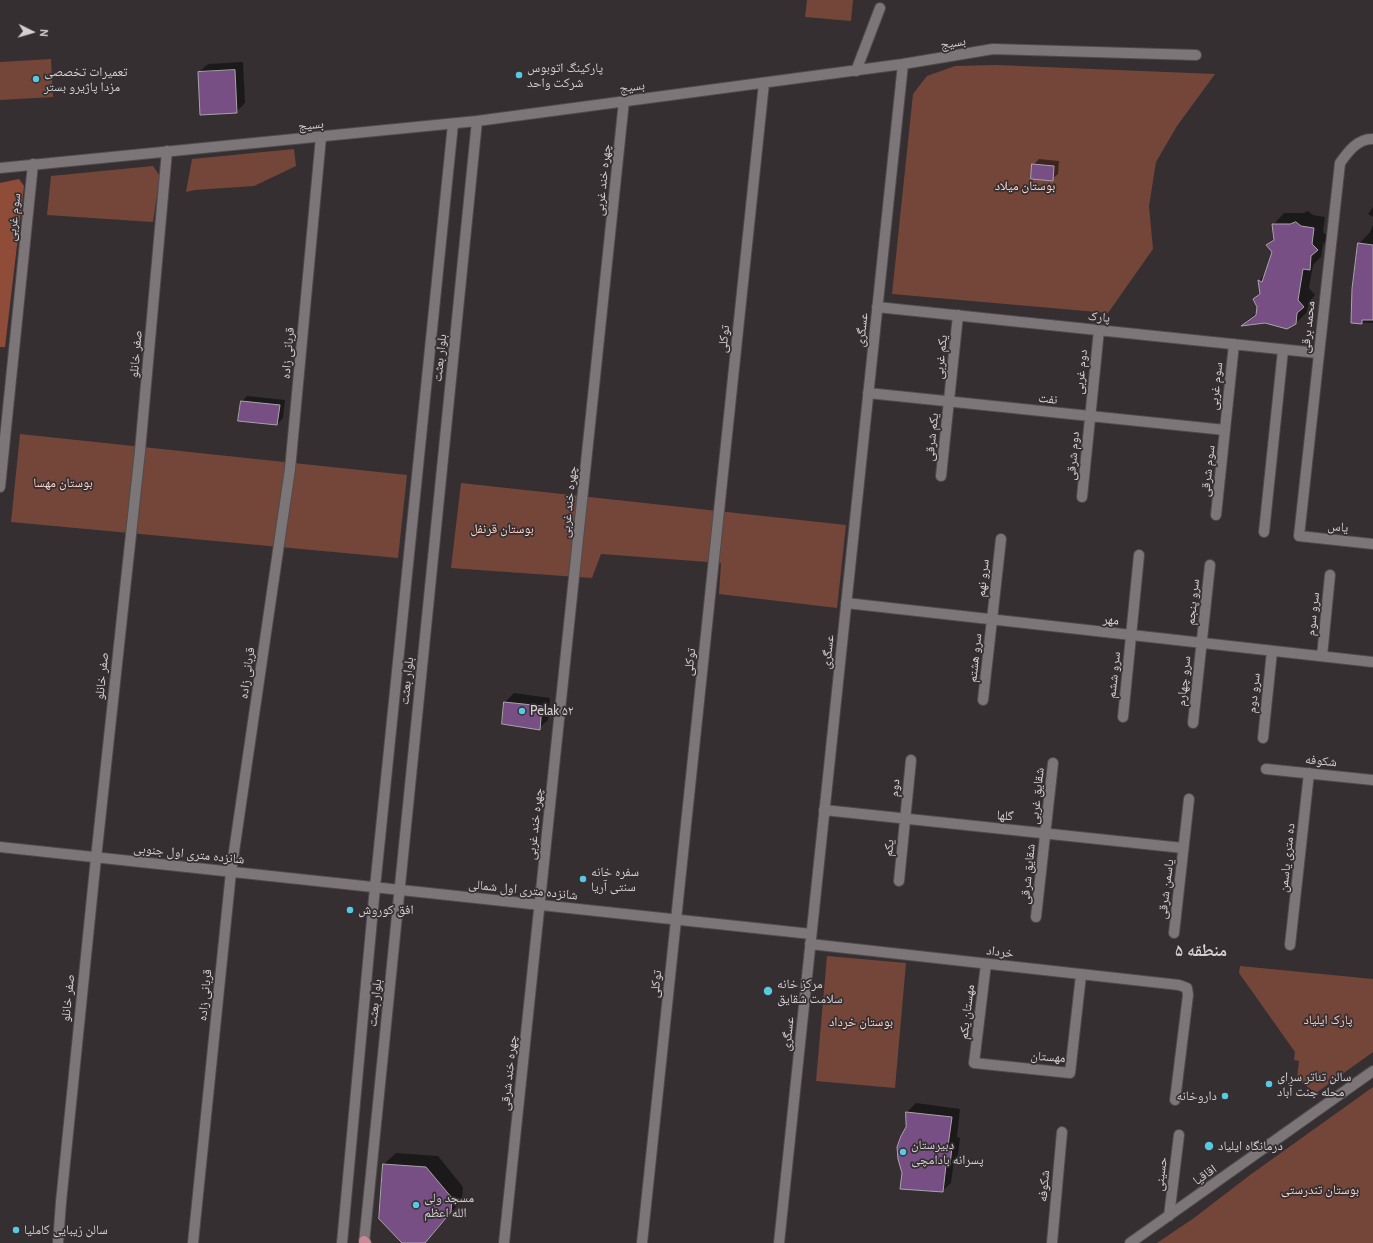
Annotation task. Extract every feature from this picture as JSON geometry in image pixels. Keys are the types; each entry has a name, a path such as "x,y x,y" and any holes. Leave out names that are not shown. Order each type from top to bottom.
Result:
{"street":[{"path":"856,70 880,8"},
{"name":"بسیج","path":"0,168 453,124 902,64 993,49 1196,55"},
{"name":"عسگری","path":"779,1243 902,64"},
{"name":"توکلی","path":"642,1243 764,83"},
{"name":"چهره خند غربی","path":"540,905 624,101"},
{"name":"بلوار بعثت","path":"365,1242 477,121"},
{"name":"بلوار بعثت","path":"342,1243 374,887 453,124"},
{"name":"قربانی زاده","path":"194,1243 231,872 290,469 322,137"},
{"name":"محمد برقی","path":"1299,536 1340,163 1351,148 1367,139 1373,139"},
{"name":"صفر خانلو","path":"58,1243 96,858 140,450 167,151"},
{"name":"سوم غربی","path":"0,487 33,164"},
{"name":"پارک","path":"877,307 1318,353"},
{"name":"یکم غربی","path":"949,401 958,315"},
{"name":"دوم غربی","path":"1090,416 1098,330"},
{"name":"سوم غربی","path":"1225,430 1234,344"},
{"name":"محمد برقی","path":"1264,532 1283,350"},
{"name":"نفت","path":"868,393 1225,430"},
{"name":"یکم شرقی","path":"941,476 949,401"},
{"name":"دوم شرقی","path":"1082,497 1090,416"},
{"name":"سوم شرقی","path":"1216,515 1225,430"},
{"name":"یاس","path":"1299,536 1373,544"},
{"name":"سرو نهم","path":"992,619 1001,539"},
{"name":"سرو ششم","path":"1122,717 1139,555"},
{"name":"سرو پنجم","path":"1202,643 1210,565"},
{"name":"سرو سوم","path":"1322,656 1330,575"},
{"name":"مهر","path":"846,603 1373,662"},
{"name":"سرو هشتم","path":"983,700 992,619"},
{"name":"سرو چهارم","path":"1193,723 1202,643"},
{"name":"سرو دوم","path":"1263,738 1272,651"},
{"name":"دوم","path":"905,818 911,760"},
{"name":"شقایق غربی","path":"1046,833 1054,763"},
{"name":"شکوفه","path":"1266,769 1373,780"},
{"name":"ده متری یاسمن","path":"1290,945 1309,773"},
{"name":"یاسمن شرقی","path":"1174,933 1189,799"},
{"name":"گلها","path":"824,810 1183,848"},
{"name":"یکم","path":"899,880 905,818"},
{"name":"شقایق شرقی","path":"1036,917 1046,833"},
{"name":"شانزده متری اول جنوبی","path":"0,847 399,890"},
{"name":"شانزده متری اول شمالی","path":"399,890 811,934"},
{"name":"چهره خند شرقی","path":"504,1243 540,905"},
{"name":"خرداد","path":"810,944 1179,985 1187,988 1188,995 1175,1100"},
{"name":"مهستان یکم","path":"974,1063 986,964"},
{"name":"مهستان","path":"974,1063 1070,1073 1081,975"},
{"name":"اقاقیا","path":"1130,1243 1373,1071"},
{"name":"شکوفه","path":"1052,1243 1062,1132"},
{"name":"حسینی","path":"1169,1216 1179,1135"}],"green space":[{"path":"807,0 853,0 851,21 805,17"},
{"path":"51,59 53,97 0,100 0,62"},
{"name":"بوستان میلاد","path":"996,65 1215,74 1177,126 1156,162 1149,206 1153,249 1108,313 892,294 913,94 927,76 955,66"},
{"path":"294,149 296,166 254,186 195,190 186,192 192,159"},
{"path":"153,166 160,176 153,222 47,215 51,176"},
{"name":"بوستان مهسا","path":"20,434 407,475 398,558 11,522"},
{"name":"بوستان قرنفل","path":"461,483 846,525 837,608 719,594 721,563 601,554 592,578 451,568"},
{"name":"بوستان خرداد","path":"827,956 906,963 895,1088 816,1081"},
{"name":"پارک ایلیاد","path":"1240,966 1373,979 1373,1052 1316,1093 1297,1079 1299,1061 1294,1060 1295,1052 1239,973"},
{"name":"بوستان تندرستی","path":"1373,1087 1373,1243 1157,1243 1194,1218 1250,1175"}],"shaded area":[{"path":"19,179 24,186 5,347 0,347 0,183"}],"building":[{"path":"235,70 237,113 200,115 198,72"},
{"path":"1032,164 1054,166 1053,181 1031,179"},
{"path":"1296,222 1301,226 1314,228 1312,244 1318,250 1311,256 1310,270 1303,269 1298,300 1304,307 1297,313 1296,324 1287,329 1265,323 1241,326 1256,315 1257,307 1253,299 1260,294 1258,280 1262,282 1272,252 1266,245 1274,240 1272,224 1290,224"},
{"path":"1358,243 1373,245 1373,320 1362,320 1362,324 1351,323 1352,289"},
{"path":"241,401 280,405 277,425 238,421"},
{"name":"Pelak ۵۲","path":"504,702 542,706 540,730 502,724"},
{"path":"906,1112 952,1117 948,1146 952,1147 950,1165 946,1165 943,1192 900,1189 902,1173 898,1159 897,1147 906,1127"},
{"name":"مسجد ولی الله اعظم","path":"383,1164 426,1167 452,1198 451,1212 425,1243 402,1243 379,1219"}],"place":[{"name":"پارکینگ اتوبوس شرکت واحد","path":"519,75"},
{"name":"تعمیرات تخصصی مزدا پاژیرو بستر","path":"36,79"},
{"name":"Pelak ۵۲","path":"522,711"},
{"name":"سفره خانه سنتی آریا","path":"583,879"},
{"name":"افق کوروش","path":"350,910"},
{"name":"مرکز خانه سلامت شقایق","path":"768,991"},
{"name":"سالن تئاتر سرای محله جنت آباد","path":"1269,1084"},
{"name":"داروخانه","path":"1225,1096"},
{"name":"درمانگاه ایلیاد","path":"1209,1146"},
{"name":"دبیرستان پسرانه بادامچی","path":"903,1152"},
{"name":"مسجد ولی الله اعظم","path":"416,1205"},
{"name":"سالن زیبایی کاملیا","path":"16,1230"}],"district":[{"name":"منطقه ۵","path":"1201,951"}]}
